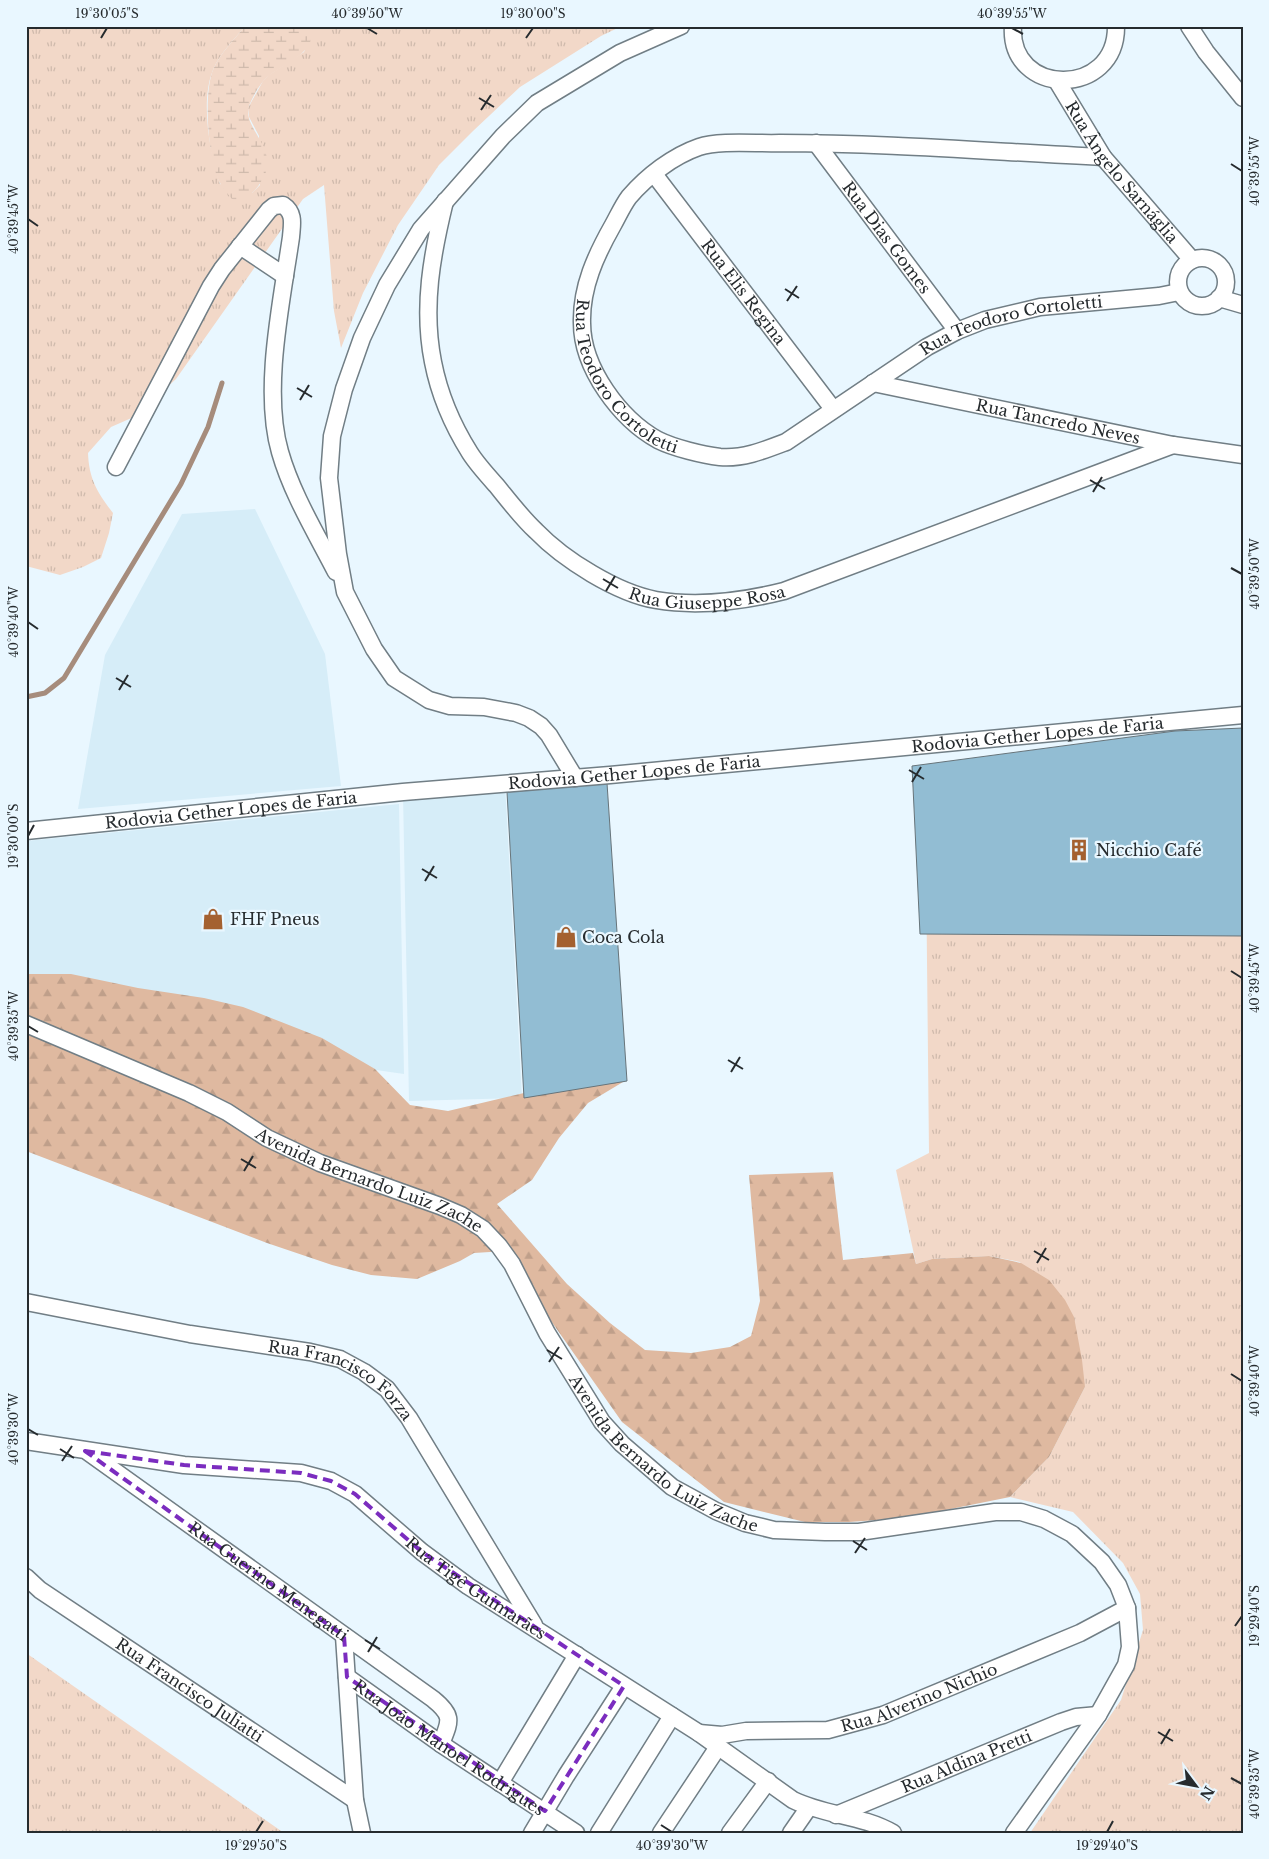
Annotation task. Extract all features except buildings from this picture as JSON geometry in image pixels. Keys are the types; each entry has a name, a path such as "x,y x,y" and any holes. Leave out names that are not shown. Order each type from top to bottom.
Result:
{"street":[{"path":"345,592 338,554 329,478 332,436 344,389 362,338 387,285 421,229 503,136 537,103 620,53 681,26"},
{"path":"1013,26 1012,35 1017,51 1026,66 1040,76 1057,81 1075,80 1091,74 1104,62 1113,46 1118,27"},
{"path":"1190,26 1206,52 1243,98"},
{"name":"Rua Ângelo Sarnáglia","path":"1057,81 1103,157 1192,260"},
{"name":"Rua Teodoro Cortoletti","path":"1103,157 816,143 730,144 701,147 680,156 654,174 629,198 597,254 589,274 584,295 582,324 586,350 598,377 612,400 630,419 659,440 720,457 739,457 786,442 833,408 927,347 957,331 1013,312 1040,307 1159,296 1179,292"},
{"name":"Rua Dias Gomes","path":"816,143 957,331"},
{"name":"Rua Elis Regina","path":"654,174 833,408"},
{"name":"Rua Giuseppe Rosa","path":"445,201 430,271 429,298 433,362 439,385 453,420 470,454 536,532 605,582 636,595 656,600 699,602 758,597 784,590 1174,445"},
{"path":"116,467 222,268 274,206 278,204 287,208 292,216 273,374 274,412 280,451 296,494 345,592 374,649 394,678 429,700 450,706 484,707 516,713 528,718 541,726 549,735 575,778"},
{"path":"240,246 285,276"},
{"path":"1207,259 1220,267 1226,280 1225,288 1219,298 1211,305 1196,306 1183,298 1179,292 1178,277 1181,270 1192,260 1207,259"},
{"path":"1219,298 1243,305"},
{"name":"Rua Tancredo Neves","path":"873,383 1174,445 1243,455"},
{"name":"Rodovia Gether Lopes de Faria","path":"31,831 403,792 575,778 1243,715"},
{"name":"Avenida Bernardo Luiz Zache","path":"26,1024 189,1093 227,1112 267,1138 320,1163 440,1206 483,1229 512,1264 546,1332 602,1422 622,1444 648,1467 672,1487 693,1500 745,1523 774,1530 859,1532 995,1512 1021,1512 1031,1514 1057,1525 1072,1534 1092,1552 1114,1578 1127,1608 1130,1647 1126,1665 1098,1715 1014,1833"},
{"name":"Rua Francisco Forza","path":"26,1302 190,1334 310,1352 340,1359 364,1372 387,1389 409,1418 537,1630"},
{"name":"Rua Tigê Guimarães","path":"26,1441 184,1465 301,1473 331,1481 355,1494 422,1552 468,1586 699,1733 793,1800 836,1815 857,1826 893,1833"},
{"name":"Rua Guerino Menegatti","path":"85,1451 444,1708 449,1714 449,1724 441,1744"},
{"name":"Rua Francisco Juliatti","path":"26,1577 40,1590 355,1800"},
{"name":"Rua Alverino Nichio","path":"699,1733 722,1735 746,1731 828,1730 883,1715 1080,1633 1127,1608"},
{"path":"344,1636 355,1800 362,1833"},
{"path":"500,1783 577,1655"},
{"name":"Rua João Manoel Rodrigues","path":"346,1677 441,1744 576,1833"},
{"path":"532,1833 624,1686"},
{"name":"Rua Aldina Pretti","path":"836,1815 1061,1722 1098,1715"},
{"path":"599,1833 672,1716"},
{"path":"660,1833 718,1748"},
{"path":"730,1833 768,1781"},
{"path":"791,1833 809,1807"}],"highlighted area":[{"path":"85,1451 184,1465 301,1473 331,1481 355,1494 422,1552 624,1686 545,1811 347,1677 344,1636"}],"shaded area":[{"path":"255,509 325,654 341,786 78,809 105,655 182,514"},
{"path":"505,784 522,1098 409,1101 403,794"},
{"name":"FHF Pneus","path":"399,804 404,1074 229,1049 26,997 26,841"}],"green space":[{"path":"26,26 245,26 223,52 213,70 207,97 207,112 210,143 220,184 252,193 260,185 259,136 249,117 248,108 263,81 269,75 304,52 312,26 622,26 601,36 520,87 439,165 398,225 363,293 341,348 334,311 324,185 303,199 176,379 136,416 111,427 88,453 92,478 102,498 113,513 109,533 101,558 60,575 26,566"},
{"path":"245,26 312,26 312,35 310,43 299,56 277,70 260,85 249,106 248,115 266,153 267,164 264,177 252,193 245,198 232,199 220,183 212,159 208,127 208,95 210,81 216,64 223,52"},
{"path":"925,769 1243,908 1243,1833 1030,1833 1121,1700 1143,1630 1140,1594 1123,1563 1073,1512 1010,1497 1049,1457 1085,1387 1020,1262 989,1256 932,1259 916,1264 896,1170 929,1153"},
{"path":"26,974 71,974 243,1007 322,1038 375,1069 410,1105 448,1111 541,1089 583,1072 623,1082 588,1103 559,1138 532,1180 497,1204 567,1284 610,1323 645,1350 691,1353 730,1347 751,1336 760,1301 749,1175 833,1172 843,1260 913,1253 916,1264 932,1259 989,1256 1021,1263 1049,1280 1065,1300 1074,1317 1085,1387 1049,1457 1010,1497 906,1518 849,1522 805,1522 724,1502 622,1422 537,1301 506,1251 474,1253 417,1279 371,1275 332,1265 267,1243 26,1151"},
{"path":"26,1653 284,1833 26,1833"}],"waterway":[{"path":"26,697 45,693 64,678 181,484 208,427 222,383"}],"place":[{"name":"Nicchio Café","path":"1079,850"},
{"name":"FHF Pneus","path":"213,919"},
{"name":"Coca Cola","path":"566,937"}]}
